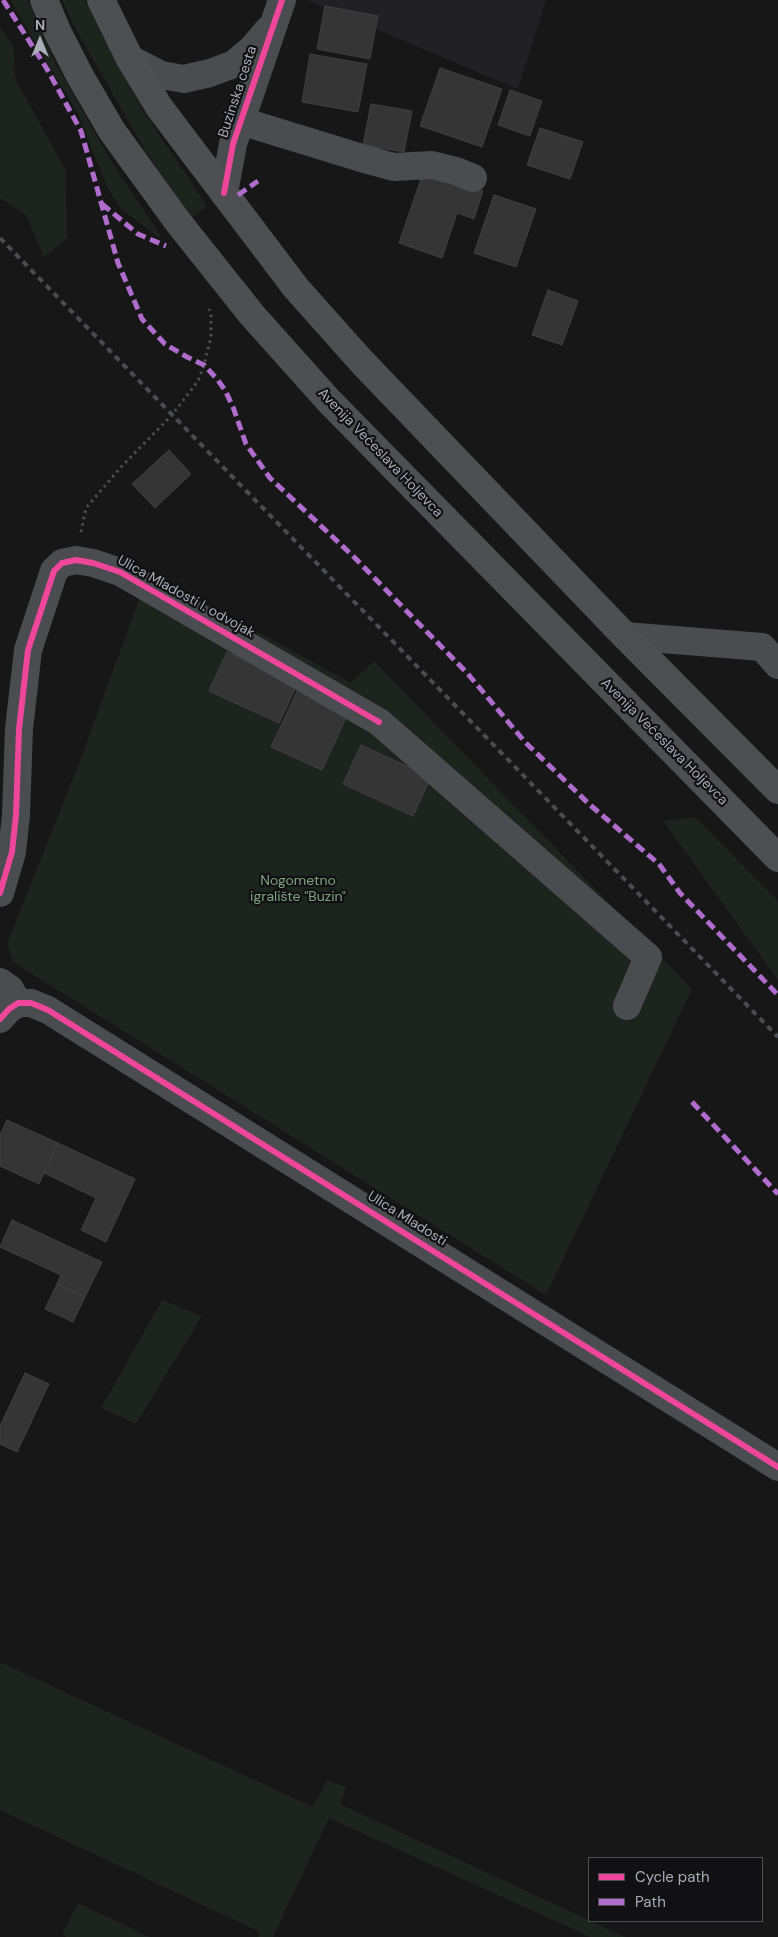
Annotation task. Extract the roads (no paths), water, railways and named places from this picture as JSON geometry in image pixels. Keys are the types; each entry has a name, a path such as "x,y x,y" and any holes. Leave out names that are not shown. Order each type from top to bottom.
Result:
{"main road":[{"name":"Avenija Većeslava Holjevca","path":"44,0 57,31 80,76 112,131 178,222 252,315 328,401 778,858"},
{"path":"101,0 130,59 159,107 296,288 362,362 625,636 778,790"}],"street":[{"path":"130,59 161,75 184,79 210,73 234,64 252,50 278,12"},
{"name":"Buzinska cesta","path":"224,193 234,144 278,12"},
{"path":"241,121 394,167 432,165 456,171 473,178"},
{"name":"Ulica Mladosti I. odvojak","path":"0,893 12,852 16,815 19,729 28,650 54,571 62,563 76,560 93,563 120,572 379,722 648,957 627,1006"},
{"path":"625,636 762,647 778,665"},
{"name":"Ulica Mladosti","path":"0,982 10,989 9,1011 31,1003 48,1010 778,1467"}],"railway":[{"path":"0,238 778,1037"}],"park label":[{"name":"Nogometno igralište \"Buzin\"","path":"298,890"}]}
